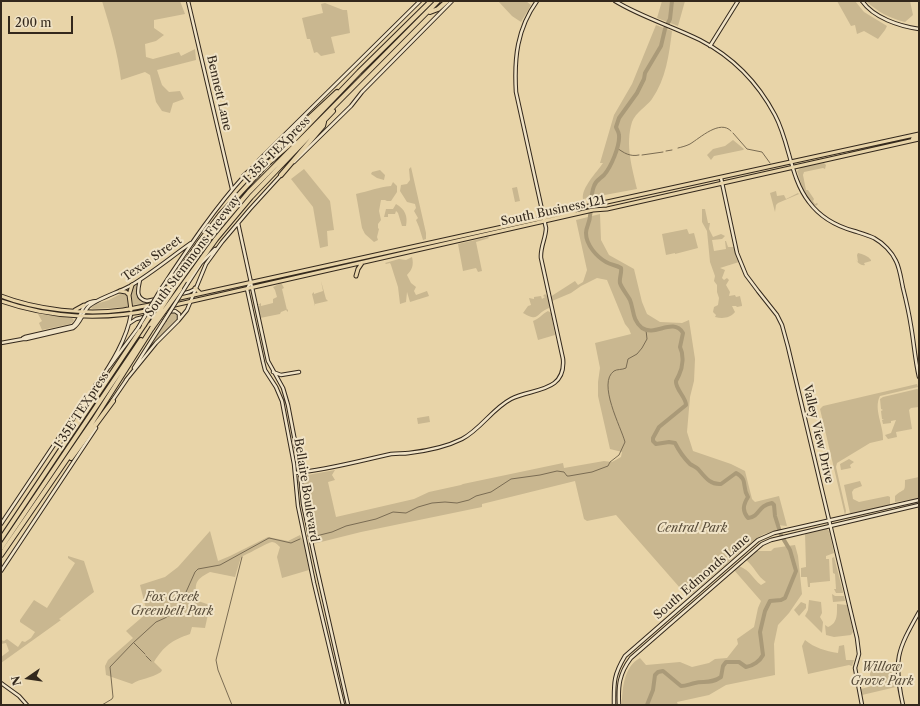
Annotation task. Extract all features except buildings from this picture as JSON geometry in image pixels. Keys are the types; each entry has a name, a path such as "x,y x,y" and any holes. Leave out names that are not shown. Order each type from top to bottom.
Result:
{"highway":[{"name":"South Stemmons Freeway","path":"1,538 144,324 163,290 210,227 266,166 296,138 359,72 431,1"},
{"name":"South Stemmons Freeway","path":"1,555 93,421 151,326 216,239 251,197 440,1"},
{"name":"I 35E TEXpress","path":"1,548 151,326 173,290 210,238 259,181 440,1"},
{"path":"430,12 438,10 447,1"},
{"path":"244,176 359,72"},
{"path":"281,175 323,126 326,118"},
{"path":"210,238 224,216 248,186"},
{"path":"85,424 112,385 118,380"},
{"path":"57,455 97,384"},
{"path":"44,494 113,401"}],"main road":[{"name":"Bennett Lane","path":"188,1 232,189"},
{"name":"South Stemmons Freeway","path":"1,524 74,415 138,328 193,242 232,189 420,1"},
{"name":"South Stemmons Freeway","path":"126,380 156,343 187,310 206,264 238,222 281,175 351,106 362,92 452,1"},
{"path":"295,473 311,472 392,454 413,452 451,444 470,433 499,408 511,400 524,394 546,389 555,383 561,375 563,362 541,258 541,250 546,233 545,222 516,92 514,74 516,52 521,32 538,1"},
{"path":"615,1 710,46 741,68 762,94 780,126 802,192 815,210 839,226 880,241 893,256 898,266 908,312 919,377"},
{"path":"710,46 738,1"},
{"path":"862,1 872,11 885,19 919,29"},
{"name":"South Business 121","path":"1,301 47,313 79,316 131,314 316,274 593,210 607,209 851,154 912,140 913,138 919,136"},
{"name":"South Business 121","path":"1,296 26,303 74,311 86,312 123,310 321,268 594,205 850,149 919,136"},
{"path":"850,149 851,154"},
{"name":"Valley View Drive","path":"721,178 737,253 741,264 751,282 778,315 782,325 859,648 859,654 854,668 862,705"},
{"name":"Bellaire Boulevard","path":"238,222 268,361 283,388 286,398 299,457 304,508 348,705"},
{"name":"Texas Street","path":"40,335 73,328 78,325 88,307 99,300 132,285 159,268 193,242"},
{"name":"South Stemmons Freeway","path":"1,571 82,450 201,264 222,242"},
{"path":"356,276 362,263"},
{"path":"321,268 322,272"},
{"path":"315,269 316,274"},
{"path":"140,279 138,294 140,298 144,300 189,292 195,288 202,294"},
{"path":"247,289 251,283"},
{"path":"131,314 129,295 132,285"},
{"path":"215,296 215,294 224,289"},
{"name":"Bellaire Boulevard","path":"247,289 265,370 276,387 281,399 295,473 296,496 303,532 343,705"},
{"path":"120,291 126,292 129,295"},
{"name":"Texas Street","path":"84,306 89,302 99,300"},
{"path":"74,311 84,306"},
{"path":"1,343 74,326 84,306"},
{"path":"128,326 132,320 172,310 178,314 178,321"},
{"name":"South Stemmons Freeway","path":"103,376 117,351 128,326 131,314"},
{"path":"259,346 264,345"},
{"path":"273,371 281,375 300,372"},
{"name":"South Edmonds Lane","path":"614,705 614,681 625,656 751,545 761,538 774,533 919,500"},
{"name":"South Edmonds Lane","path":"619,705 618,685 624,669 631,658 765,542 919,505"},
{"path":"894,506 895,511"},
{"path":"903,705 897,674 897,660 901,645 919,612"},
{"path":"1,683 19,696 27,705"}],"green space":[{"path":"102,1 180,1 185,14 154,20 154,28 164,35 156,41 145,44 146,57 153,59 179,52 181,56 195,49 196,60 157,70 162,85 169,92 180,91 184,99 173,103 170,113 162,111 156,102 150,75 145,72 121,80 116,50"},
{"path":"498,1 526,1 531,5 521,22 512,16"},
{"path":"662,1 685,1 678,26 657,18"},
{"path":"837,1 855,1 864,12 887,26 885,30 878,39 864,31 857,34 855,25 851,26"},
{"path":"866,1 910,1 913,15 905,22 884,14"},
{"path":"325,3 343,10 347,10 350,33 331,37 335,53 321,56 317,52 314,53 310,39 307,39 302,18 323,13 321,4"},
{"path":"656,25 672,31 668,58 661,83 652,99 634,118 630,131 629,148 637,189 583,199 584,190 603,163 600,163 614,115 632,84"},
{"path":"733,140 744,149 714,156 711,160 707,155 713,149 725,146"},
{"path":"824,163 826,165 825,169 823,168 804,172 803,175 806,190 808,190 814,199 813,201 815,204 818,204 816,206 806,195 797,171 802,167"},
{"path":"411,167 426,233 426,239 423,240 416,220 418,218 414,211 416,208 415,204 407,202 400,191 401,185 407,184 410,180 409,169"},
{"path":"304,169 330,201 334,230 327,231 328,246 320,248 313,207 291,179"},
{"path":"380,170 385,175 384,180 371,174 372,172"},
{"path":"393,182 397,186 397,192 391,201 381,200 379,211 381,220 378,224 378,240 374,242 365,234 362,228 356,194 391,186"},
{"path":"517,187 520,201 515,202 512,188"},
{"path":"776,191 777,196 784,195 786,199 798,193 799,194 778,203 776,205 775,212 770,193"},
{"path":"396,204 402,208 405,213 407,219 406,226 402,226 396,211 395,214 388,214 388,217 384,217 386,209 393,209"},
{"path":"702,209 705,209 708,223 710,223 709,229 713,237 721,234 725,236 722,239 712,240 714,251 726,249 726,241 728,247 735,247 739,262 720,268 725,270 722,278 724,280 727,278 729,280 726,285 730,292 729,296 740,296 742,305 737,307 732,306 735,312 726,318 715,317 716,315 713,312 714,307 718,305 719,298 717,285 714,281 715,276 710,262 707,231 702,222"},
{"name":"Central Park","path":"600,214 601,240 609,255 634,269 642,302 647,314 660,322 682,323 689,320 695,359 694,381 690,397 687,432 693,451 731,464 745,471 752,499 755,502 779,496 787,526 777,525 779,530 764,534 754,540 688,597 616,515 587,521 584,519 575,481 482,504 482,507 361,532 313,544 304,498 302,476 335,470 332,475 335,480 328,482 336,517 414,499 429,492 463,484 563,463 564,468 604,461 612,462 621,457 622,452 610,449 598,396 600,368 595,343 631,334 629,329 625,324 607,280 597,278 571,293 552,301 550,297 575,281 578,285 583,282 587,270 576,220"},
{"path":"687,229 689,234 694,233 698,248 666,255 662,234"},
{"path":"489,238 476,242 482,271 478,272 476,268 463,271 458,244"},
{"path":"858,253 867,256 871,261 864,263 865,265 862,265 858,262"},
{"path":"412,257 412,267 407,275 411,283 416,287 414,291 416,295 427,291 429,296 410,302 407,292 406,302 400,304 398,287 391,265 390,263 385,263 399,259 406,260"},
{"path":"321,281 326,299 328,301 315,304 315,306 312,294 314,292 314,294 323,291"},
{"path":"138,283 138,295 140,299 146,303 133,305 131,290"},
{"path":"281,283 284,288 282,289 288,312 286,310 280,314 260,318 258,307 260,305 258,305 261,303 261,306 273,303 273,299 277,297 273,287"},
{"path":"124,292 129,299 128,307 91,308 93,305 109,300"},
{"path":"545,294 549,301 549,308 535,317 528,316 523,313 528,306 531,305 529,298 534,299 534,297 541,296 542,299 545,297 543,296"},
{"path":"548,311 551,313 555,335 538,340 533,321"},
{"path":"172,312 178,314 178,318 150,347"},
{"path":"38,314 72,318 74,320 70,324 42,330 39,323 42,321"},
{"path":"917,384 918,387 880,396 878,401 878,412 883,440 870,443 837,463 836,467 846,511 845,515 820,409 823,406"},
{"path":"917,389 919,390 919,407 911,408 909,410 912,429 896,432 897,437 888,439 885,435 891,433 896,420 891,421 891,423 883,424 882,420 884,419 882,419 881,411 883,410 881,409 880,399"},
{"path":"429,416 430,422 418,424 417,418"},
{"path":"849,459 854,462 850,465 851,468 841,470 840,464"},
{"path":"919,477 919,498 915,499 919,499 895,502 895,496 904,490 905,479"},
{"path":"860,481 862,486 854,489 852,492 853,499 859,502 888,496 890,497 890,505 851,514 844,485"},
{"path":"826,528 829,531 834,553 826,556 826,559 829,559 830,581 810,583 810,587 808,587 807,577 801,577 801,568 806,567 805,533"},
{"name":"Fox Creek Greenbelt Park","path":"210,531 218,561 268,537 288,541 300,535 304,543 309,570 282,578 277,557 280,547 272,542 241,557 235,577 210,572 198,580 196,584 198,601 210,605 205,628 192,627 190,634 173,641 161,652 154,662 162,670 161,672 132,684 106,675 105,666 108,660 133,638 126,631 147,613 140,585 165,577 178,567"},
{"path":"795,545 798,556 802,594 789,613 778,625 774,644 775,675 726,685 709,695 677,702 678,705 622,705 623,685 627,672 630,666 640,658 646,665 680,662 692,667 709,663 715,659 727,658 738,644 737,639 754,627 761,601 734,570 739,566 743,568 749,572 761,585 766,582 746,560 756,551 771,551 774,548"},
{"path":"68,556 84,561 94,592 59,619 61,620 1,663 1,657 9,651 6,643 1,644 1,640 4,641 7,639 18,647 22,641 25,642 31,638 35,632 20,622 20,620 34,600 47,608 75,563 68,558"},
{"path":"834,557 843,593 836,593 834,589 836,589 832,558"},
{"path":"832,594 835,596 844,596 845,601 833,602"},
{"path":"809,600 821,602 822,613 820,617 823,622 822,633 805,616 808,610"},
{"path":"801,602 806,604 806,608 799,616 794,610"},
{"path":"837,604 847,605 853,632 851,635 834,637 826,635 825,625 828,627 834,623 837,615"},
{"path":"805,640 820,649 838,653 839,646 844,645 846,660 854,660 852,666 849,665 808,674 802,646"},
{"name":"Willow Grove Park","path":"878,661 894,663 896,687 862,695 861,689 872,686 870,674 872,662"}],"waterway":[{"path":"647,705 653,690 655,675 658,672 663,671 683,686 698,682 711,681 721,677 723,666 726,662 739,662 746,667 751,666 758,661 763,655 760,632 765,611 770,601 785,598 796,571 790,550 781,535 775,516 774,505 772,503 767,504 755,515 748,518 744,508 748,497 745,490 744,481 740,476 736,473 721,484 714,483 708,480 697,468 690,464 675,443 669,442 656,444 653,441 659,427 686,405 686,402 676,384 682,365 682,354 680,347 683,333 674,327 652,330 642,328 636,322 630,300 620,283 621,268 608,263 599,257 590,246 586,237 594,186 604,175 612,162 619,140 619,134 616,127 619,118 637,93 644,79 645,73 661,46 665,29 670,19 672,1"},
{"path":"678,148 690,144 716,128 721,127 731,131"},
{"path":"733,133 747,149 762,152 770,163"},
{"path":"617,148 630,155 639,155"},
{"path":"666,151 672,150"},
{"path":"642,155 663,152"},
{"path":"316,536 332,532 346,526 376,519 393,512 406,513 418,507 432,503 457,503 469,500 476,496 491,492 511,479 557,471 564,472 567,476 569,476 592,472 608,466 610,462 619,455 625,442 609,395 609,377 614,371 626,368 628,359 637,354 642,348 647,339 646,330"},
{"path":"102,705 113,697 110,667 156,622 178,610 195,572 198,569 220,565 269,538 291,543 300,539"},
{"path":"232,705 218,670 216,660 242,557"},
{"path":"184,599 195,602"},
{"path":"134,643 145,654"},
{"path":"146,656 151,661"}]}
